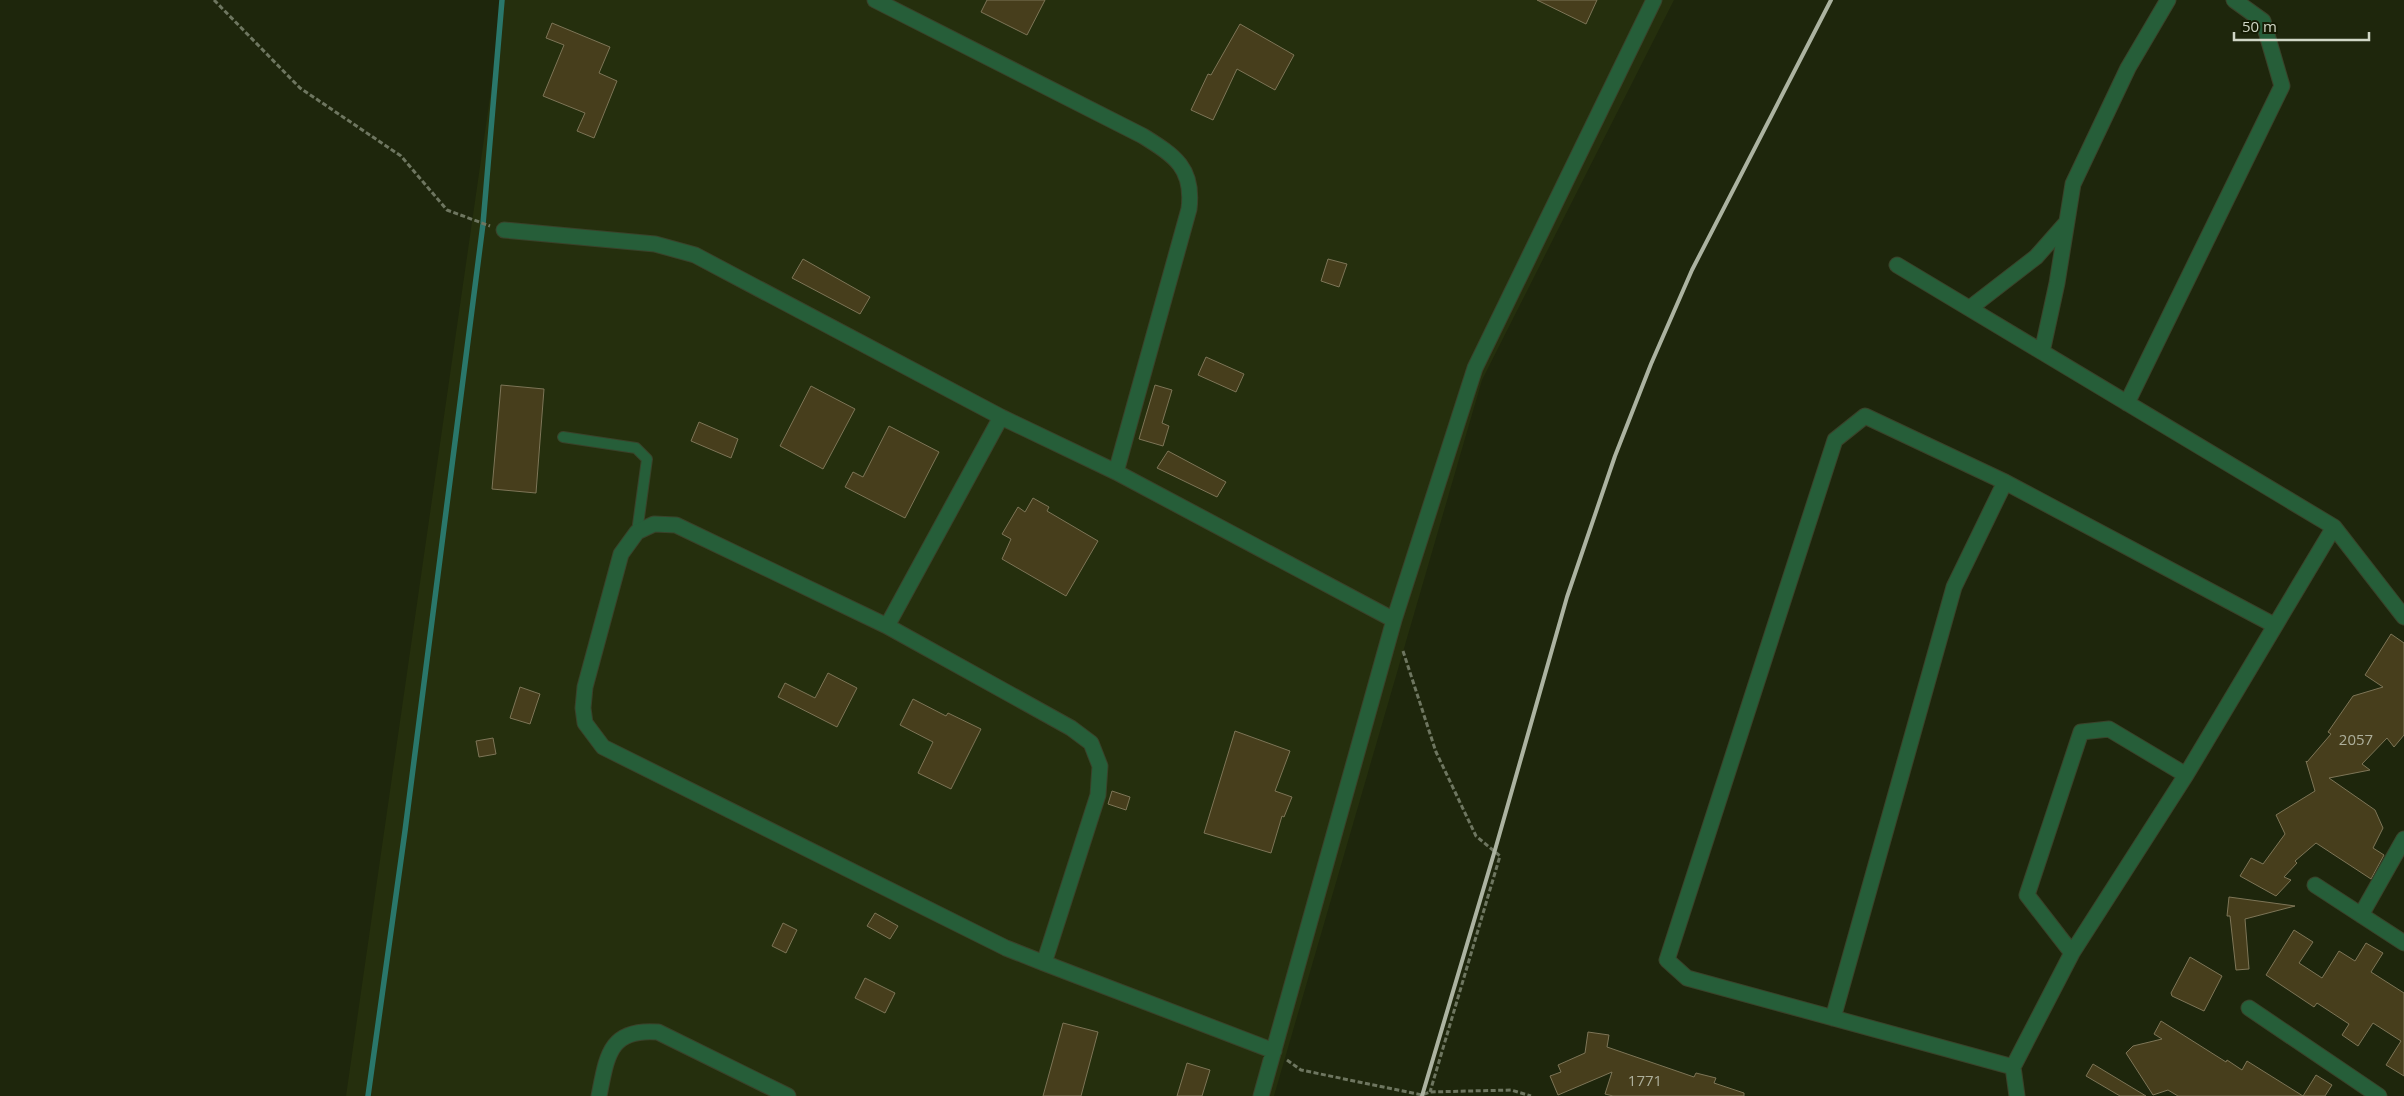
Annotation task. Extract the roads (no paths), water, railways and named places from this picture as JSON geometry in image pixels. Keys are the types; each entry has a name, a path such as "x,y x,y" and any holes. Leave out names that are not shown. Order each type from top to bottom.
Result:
{"street":[{"path":"875,0 1143,136 1177,160 1187,174 1191,192 1189,209 1116,472"},
{"path":"1261,1096 1394,620 1475,368 1654,0"},
{"path":"2042,352 2057,283 2073,184 2128,68 2168,0"},
{"path":"2127,403 2282,86 2263,21 2234,0"},
{"path":"1970,308 2036,257 2067,222"},
{"path":"504,230 655,244 694,255 1001,417 1116,472 1394,620"},
{"path":"1898,265 2334,527 2404,617"},
{"path":"2013,1067 1686,978 1667,960 1835,440 1865,416 2005,482 2274,625"},
{"path":"887,626 1001,417"},
{"path":"1833,1018 1954,587 2005,482"},
{"path":"1044,963 1098,795 1100,766 1091,743 1070,728 887,626 676,525 654,524 638,532 621,554 585,687 585,723 603,746 1006,948 1044,963 1274,1051"},
{"path":"2017,1096 2013,1067 2072,953 2186,775 2334,527"},
{"path":"2072,953 2027,895 2082,732 2110,729 2186,775"},
{"path":"2361,915 2404,839"},
{"path":"2315,885 2404,943"},
{"path":"2250,1008 2379,1096"},
{"path":"598,1096 606,1057 614,1046 626,1036 639,1030 658,1032 788,1096"}],"lane":[{"path":"563,437 636,448 647,459 638,532"}],"waterway":[{"path":"368,1096 405,831 483,224 502,0"}],"railway":[{"path":"1422,1096 1567,597 1615,456 1651,364 1692,270 1831,0"}]}
